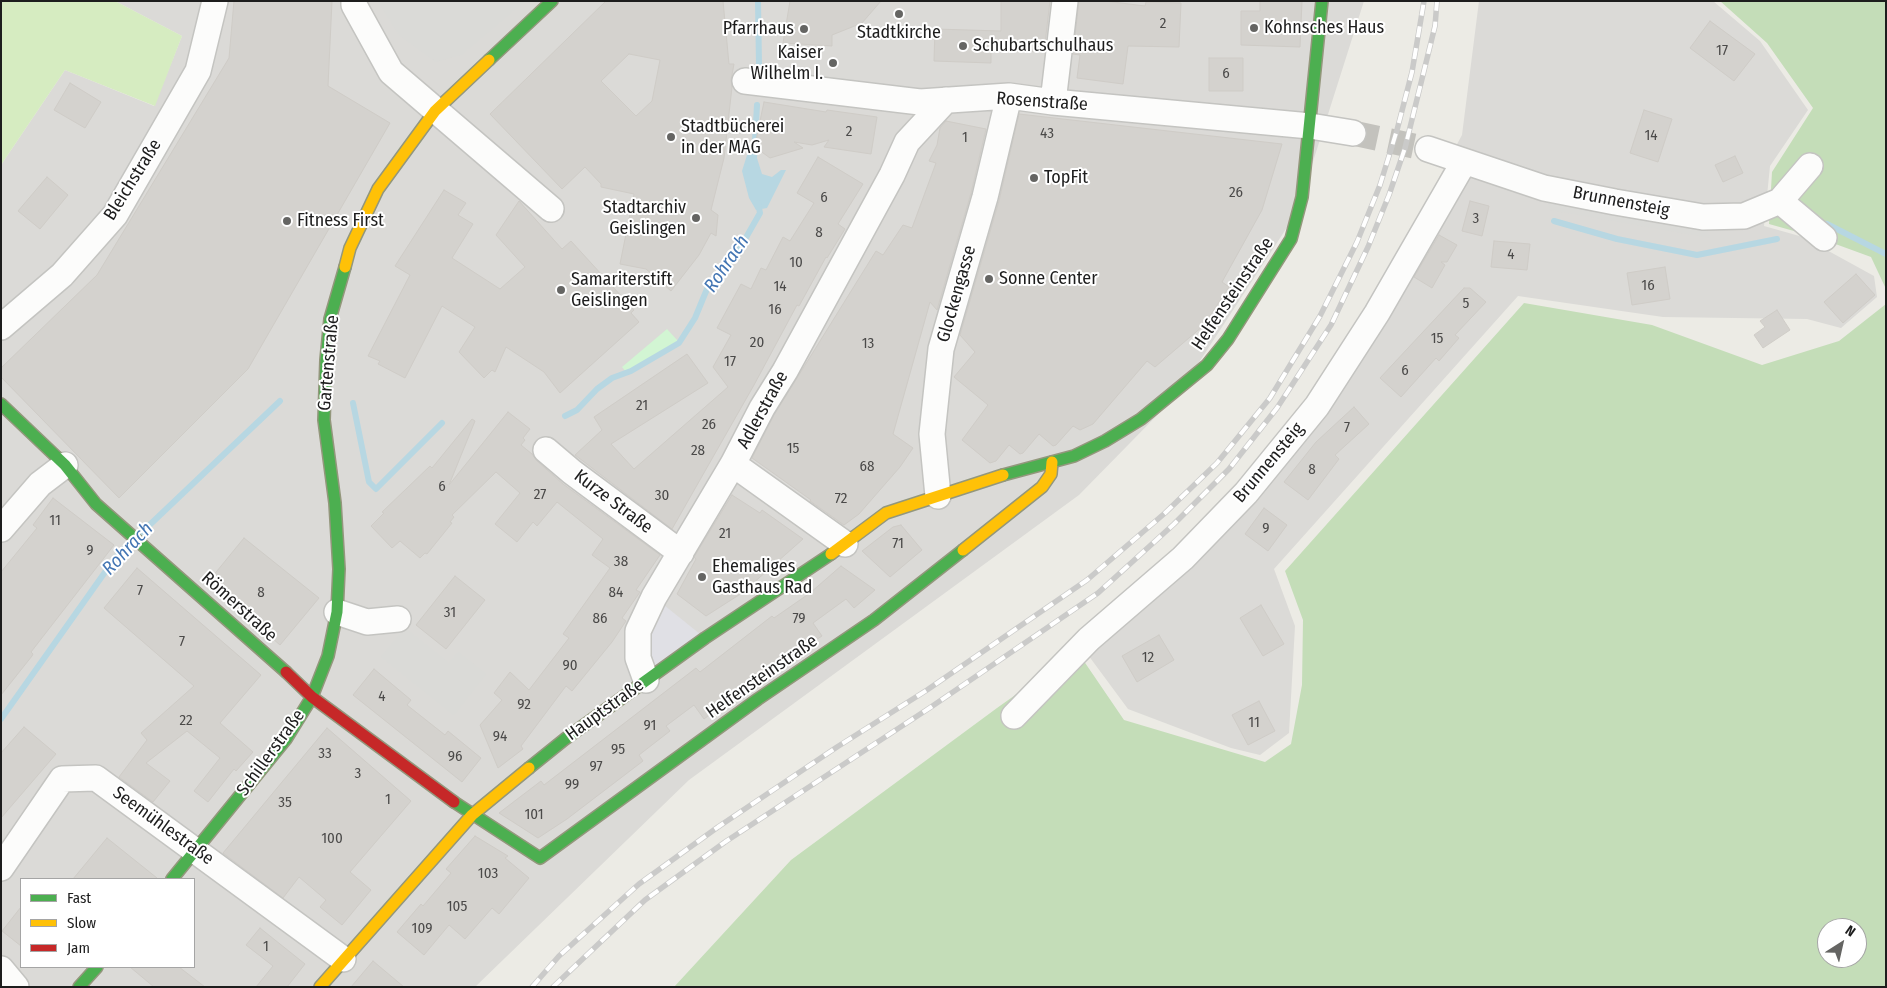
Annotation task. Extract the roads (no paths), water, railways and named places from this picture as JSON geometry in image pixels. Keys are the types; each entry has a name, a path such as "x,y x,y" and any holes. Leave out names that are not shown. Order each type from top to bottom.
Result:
{"street":[{"name":"Bleichstraße","path":"1,327 62,275 115,215 198,71 215,1"},
{"path":"354,1 354,5 391,72 551,208"},
{"name":"Gartenstraße","path":"337,612 340,568 335,503 324,420 326,360 330,319 350,248 378,189 435,111 552,1"},
{"path":"1053,102 1065,1"},
{"name":"Helfensteinstraße","path":"938,496 1002,475 1074,456 1106,441 1142,419 1207,365 1228,339 1291,238 1302,197 1322,1"},
{"name":"Rosenstraße","path":"745,81 920,102 1009,96 1053,102 1310,126"},
{"name":"Glockengasse","path":"938,496 932,434 941,349 985,198 1009,96"},
{"path":"895,98 907,142"},
{"name":"Adlerstraße","path":"646,680 638,658 638,631 654,597 734,464 762,408 785,371 892,175 907,142 946,100"},
{"path":"1310,126 1353,133"},
{"name":"Brunnensteig","path":"1428,150 1544,188 1703,217 1744,216 1780,201 1810,166"},
{"name":"Brunnensteig","path":"1014,716 1089,639 1183,558 1246,493 1317,406 1377,313 1464,162"},
{"path":"1780,201 1824,238"},
{"name":"Römerstraße","path":"1,404 65,466 96,504 267,654 312,697 472,815"},
{"name":"Kurze Straße","path":"546,450 572,472 681,553"},
{"name":"Helfensteinstraße","path":"472,815 540,858 758,699 874,620 1042,487 1052,474 1052,462"},
{"path":"734,464 845,544"},
{"path":"1,529 40,484 65,466"},
{"name":"Hauptstraße","path":"320,987 472,815 565,739 713,632 845,544 886,513 938,496"},
{"path":"337,612 368,622 398,619"},
{"name":"Schillerstraße","path":"173,878 286,739 312,697 328,656 337,612"},
{"name":"Seemühlestraße","path":"1,868 62,779 96,778 344,959"},
{"path":"80,987 96,968"},
{"path":"1,969 16,987"}],"water":[{"path":"752,146 762,174 772,177 781,170 786,170 767,208 756,210 749,198 742,171"}],"waterway":[{"name":"Rohrach","path":"758,1 759,65"},
{"name":"Rohrach","path":"754,158 757,105"},
{"name":"Rohrach","path":"565,416 577,410 597,389 612,378 631,371 679,343 695,318 707,289 736,255 760,213 758,203"},
{"path":"1554,221 1617,239 1697,255 1777,239"},
{"path":"1827,224 1886,254"},
{"name":"Rohrach","path":"139,535 280,401"},
{"name":"Rohrach","path":"353,403 369,482 376,489 442,423"},
{"name":"Rohrach","path":"1,719 115,558 130,543"}],"tunnel":[{"path":"1353,133 1428,149"}],"railway":[{"path":"532,987 559,956 639,884 718,827 837,747 927,690 1087,580 1165,513 1217,463 1270,398 1320,316 1357,242 1380,185 1397,130 1412,72 1424,1"},
{"path":"553,987 645,900 725,842 931,707 1098,593 1174,524 1229,469 1277,408 1331,325 1368,247 1405,148 1435,26 1437,1"}],"place":[{"name":"Stadtkirche","path":"899,14"},
{"name":"Kohnsches Haus","path":"1254,28"},
{"name":"Pfarrhaus","path":"804,29"},
{"name":"Schubartschulhaus","path":"963,46"},
{"name":"Kaiser Wilhelm I.","path":"833,63"},
{"name":"Stadtbücherei in der MAG","path":"671,137"},
{"name":"TopFit","path":"1034,178"},
{"name":"Stadtarchiv Geislingen","path":"696,218"},
{"name":"Fitness First","path":"287,221"},
{"name":"Sonne Center","path":"989,279"},
{"name":"Samariterstift Geislingen","path":"561,290"},
{"name":"Ehemaliges Gasthaus Rad","path":"702,577"}]}
